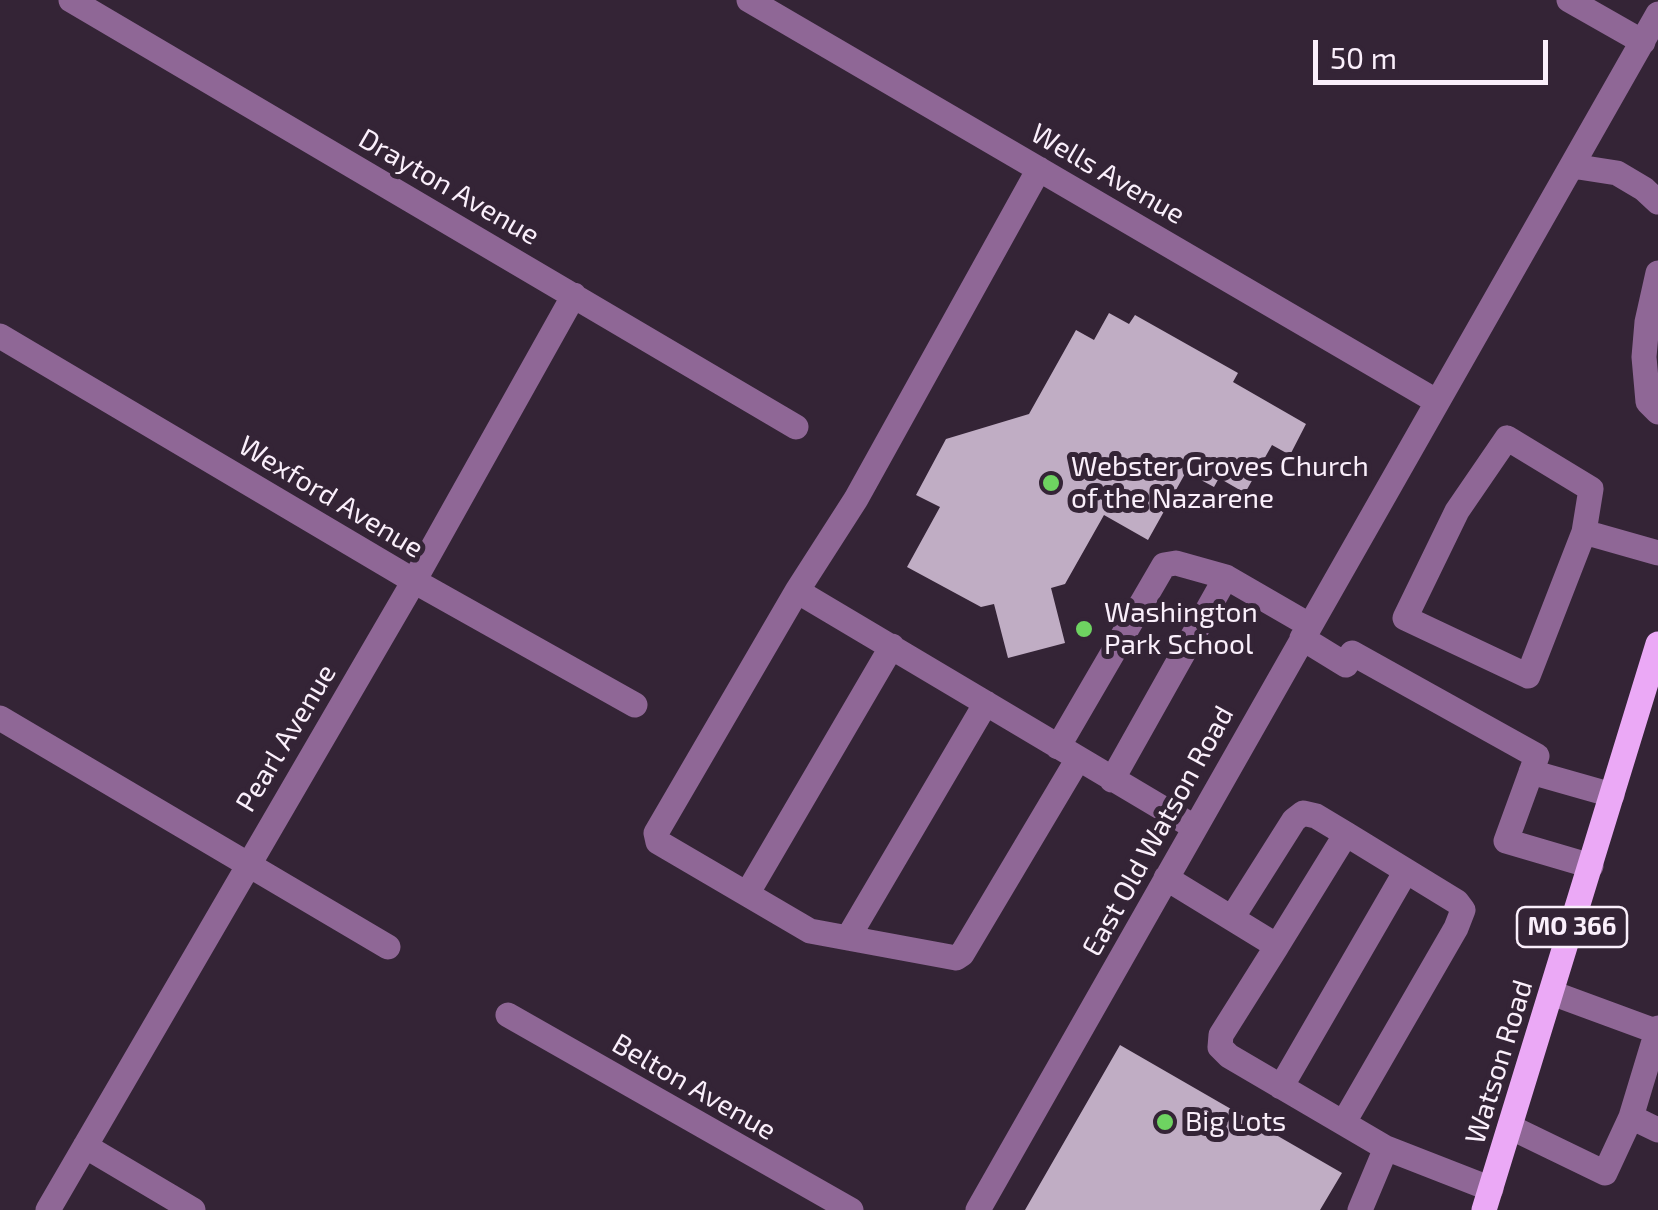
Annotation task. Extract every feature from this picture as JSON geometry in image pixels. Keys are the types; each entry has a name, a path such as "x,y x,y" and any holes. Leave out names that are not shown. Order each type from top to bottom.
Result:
{"main road":[{"name":"Watson Road","path":"1488,1199 1658,646"}],"street":[{"name":"Drayton Avenue","path":"71,0 796,426"},
{"name":"Wells Avenue","path":"749,0 1436,401"},
{"path":"1569,0 1642,42"},
{"name":"East Old Watson Road","path":"978,1210 1658,14"},
{"path":"1572,166 1617,173 1658,202"},
{"path":"1040,169 856,499 797,590 656,833 658,842 810,931 949,957 962,954 1164,565 1176,563 1226,577 1305,631 1346,665 1352,654 1537,756 1506,840 1591,866"},
{"path":"1658,274 1644,356 1648,402 1658,412"},
{"name":"Pearl Avenue","path":"48,1210 414,581 574,295"},
{"name":"Wexford Avenue","path":"0,336 414,581 634,705"},
{"path":"1507,438 1591,489 1584,532 1528,676 1405,618 1457,510 1507,438"},
{"path":"1584,532 1658,553"},
{"path":"1112,780 1226,577"},
{"path":"797,590 1194,827"},
{"path":"746,894 892,646"},
{"path":"849,936 986,703"},
{"path":"0,718 388,947"},
{"path":"1531,772 1612,795"},
{"path":"1232,918 1302,813 1316,816 1457,902 1464,910 1344,1122"},
{"path":"1346,834 1221,1035 1220,1047 1229,1056 1386,1148 1488,1199"},
{"path":"1280,1087 1406,871"},
{"path":"1166,878 1277,946"},
{"path":"1510,1127 1606,1173 1631,1117 1658,1031 1552,992"},
{"name":"Belton Avenue","path":"508,1015 850,1210"},
{"path":"1631,1117 1658,1130"},
{"path":"85,1146 193,1210"},
{"path":"1360,1210 1386,1148"}],"building":[{"name":"Webster Groves Church of the Nazarene","path":"1109,313 1129,324 1135,315 1238,373 1233,382 1306,424 1290,455 1272,445 1245,493 1219,478 1214,487 1186,472 1148,540 1104,515 1065,584 1051,588 1065,643 1008,658 994,604 981,607 907,567 940,507 916,495 946,439 1029,414 1076,330 1094,340"},
{"name":"Big Lots","path":"1120,1045 1342,1173 1320,1210 1025,1210"}],"place":[{"name":"Webster Groves Church of the Nazarene","path":"1051,483"},
{"name":"Washington Park School","path":"1084,629"},
{"name":"Big Lots","path":"1165,1122"}]}
